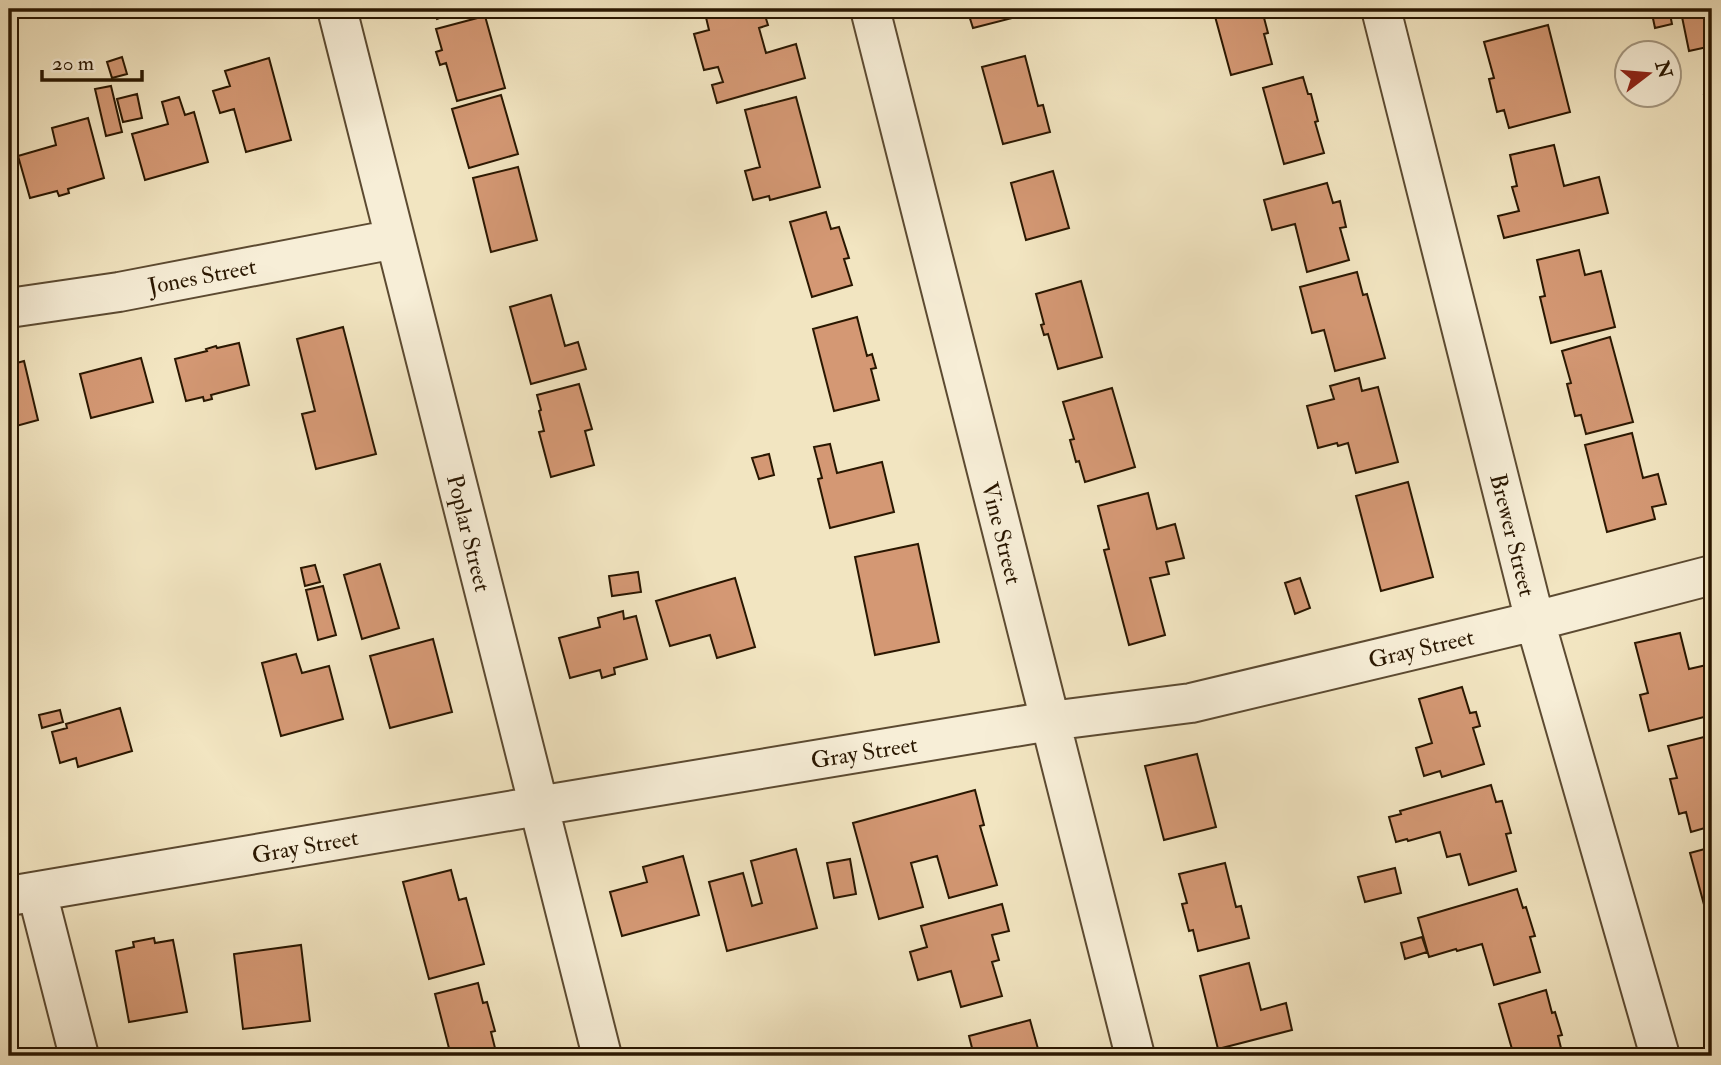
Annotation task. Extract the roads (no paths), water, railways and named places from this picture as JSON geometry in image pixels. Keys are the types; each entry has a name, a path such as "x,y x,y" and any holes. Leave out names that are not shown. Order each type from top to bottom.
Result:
{"street":[{"name":"Poplar Street","path":"337,9 602,1056"},
{"name":"Vine Street","path":"870,9 1135,1056"},
{"name":"Brewer Street","path":"1381,9 1535,621 1660,1056"},
{"name":"Jones Street","path":"9,308 119,292 395,239"},
{"name":"Gray Street","path":"23,894 1050,721 1191,703 1535,621 1712,575"},
{"path":"23,894 79,1056"}]}
